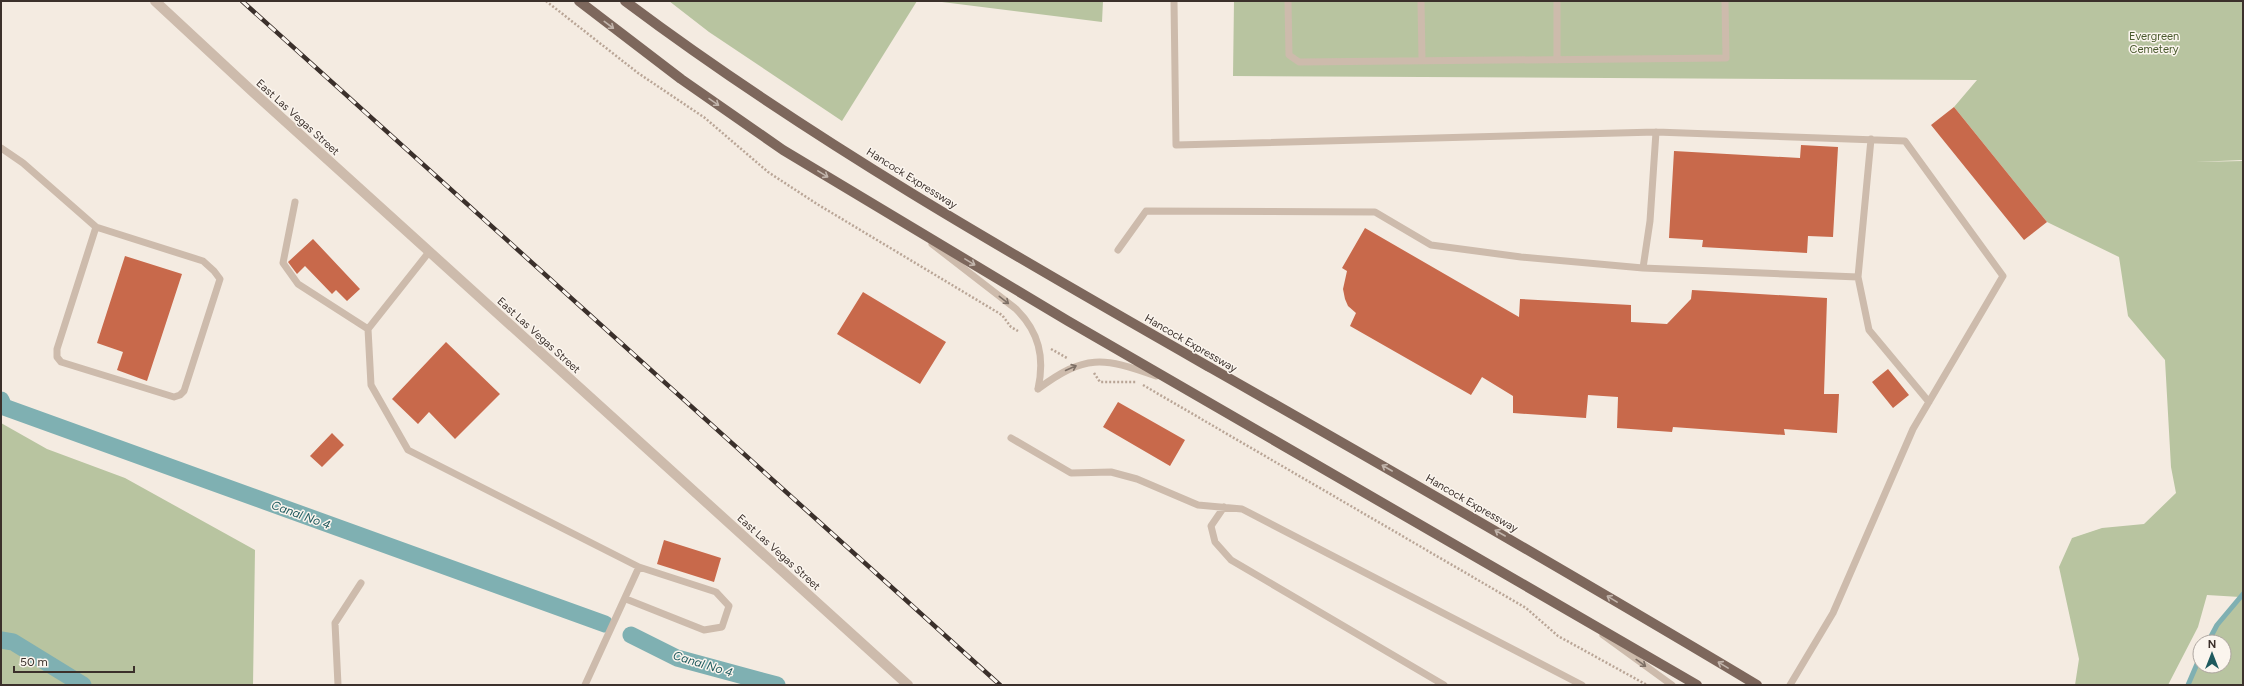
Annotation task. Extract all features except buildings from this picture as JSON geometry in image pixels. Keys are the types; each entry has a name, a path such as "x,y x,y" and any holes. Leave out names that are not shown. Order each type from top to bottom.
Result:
{"main road":[{"path":"579,1 681,79 783,150 1173,382 1697,685"},
{"name":"Hancock Expressway","path":"625,1 698,56 932,205 1085,296 1524,546 1757,685"}],"street":[{"name":"East Las Vegas Street","path":"155,1 429,252 908,685"}],"lane":[{"path":"1174,1 1176,145 1656,132 1905,141 2003,276 1913,429 1834,613 1790,685"},
{"path":"1288,1 1289,56 1299,62 1726,58 1725,1"},
{"path":"1421,1 1422,60"},
{"path":"1557,1 1558,60"},
{"path":"1643,268 1650,221 1656,132"},
{"path":"1871,140 1858,277 1869,330 1929,402"},
{"path":"1,148 23,163 96,228 203,261 214,270 220,279 184,391 180,395 174,397 61,362 57,357 57,349 96,228"},
{"path":"295,202 283,263 298,284 368,329"},
{"path":"1118,250 1146,211 1375,212 1431,245 1521,257 1643,268 1858,277"},
{"path":"907,224 1016,309 1026,320 1037,340 1041,353 1038,388 1068,369 1090,361 1101,361 1132,368 1173,382"},
{"path":"429,252 368,329 371,385 408,450 639,567 716,592 729,606 722,627 704,630 626,598"},
{"path":"1011,438 1071,473 1111,472 1137,479 1198,505 1242,509 1582,685"},
{"path":"1224,507 1211,526 1215,542 1231,560 1444,685"},
{"path":"585,685 639,567"},
{"path":"338,685 335,623 362,583"},
{"path":"1576,615 1672,685"}],"green space":[{"path":"669,1 917,1 842,121 709,32"},
{"path":"934,1 1103,1 1102,22"},
{"name":"Evergreen Cemetery","path":"1234,1 2243,1 2243,160 2195,162 2243,161 2243,685 2186,685 2192,673 2232,674 2232,634 2212,634 2217,625 2240,597 2207,595 2198,627 2194,634 2192,634 2192,639 2168,685 2075,685 2079,659 2059,567 2072,538 2102,528 2144,524 2176,493 2171,467 2165,360 2128,316 2119,257 2047,222 1954,107 1977,80 1233,76"},
{"path":"1,423 47,449 125,478 255,550 253,685 1,685"}],"waterway":[{"name":"Canal No 4","path":"1,400 4,407 605,624"},
{"path":"2212,634 2217,625 2243,594"},
{"name":"Canal No 4","path":"631,635 677,658 777,685"},
{"path":"1,640 13,642 83,685"},
{"path":"2188,685 2193,674"}],"railway":[{"path":"242,1 1000,685"}]}
